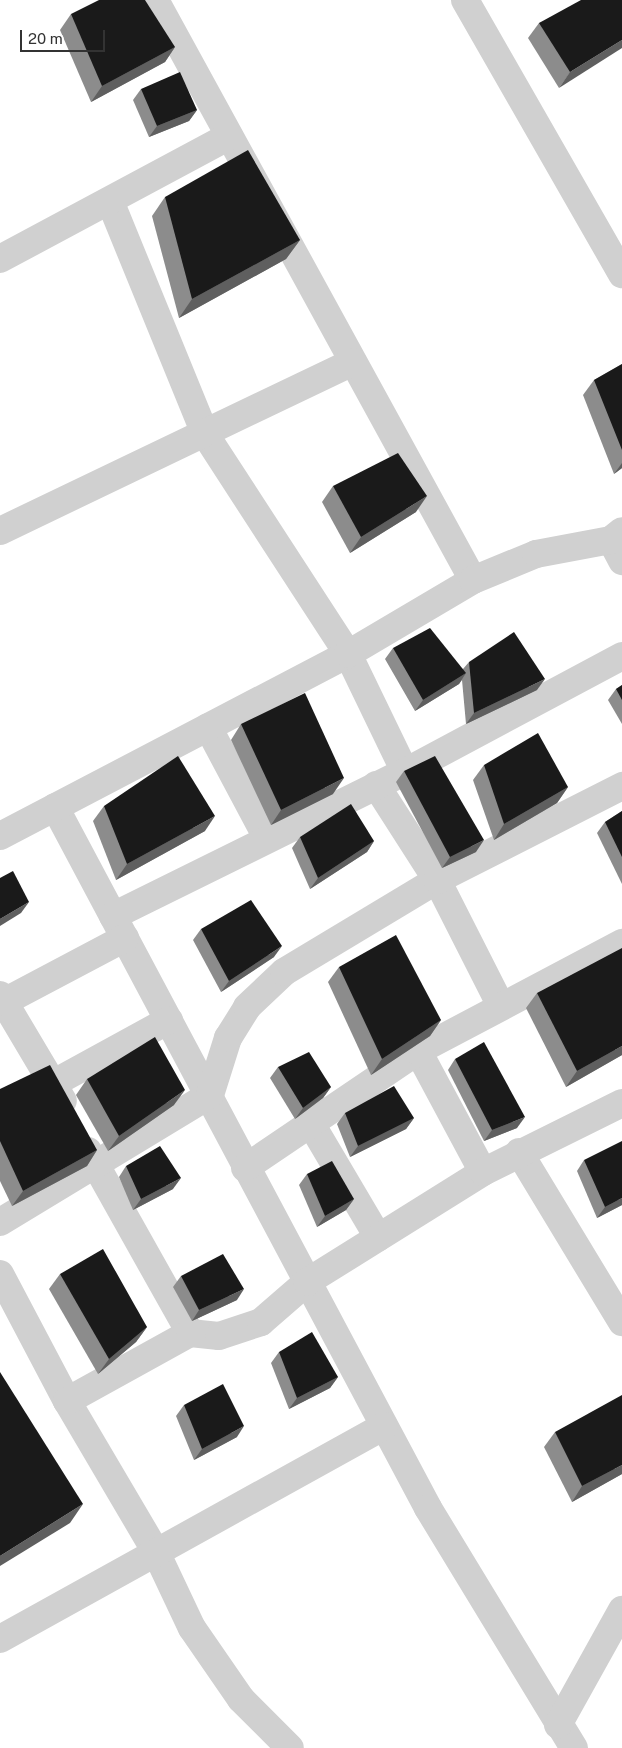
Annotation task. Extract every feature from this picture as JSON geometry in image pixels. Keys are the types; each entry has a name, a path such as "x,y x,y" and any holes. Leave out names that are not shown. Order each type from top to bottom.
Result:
{"street":[{"path":"155,0 473,580"},
{"path":"465,0 622,274"},
{"path":"0,259 229,136"},
{"path":"110,201 204,434 348,654 405,772"},
{"path":"0,531 353,362"},
{"path":"0,836 348,654 473,580 536,554 618,544"},
{"path":"190,1333 97,1168 54,1083 2,998 267,838 405,772 622,656"},
{"path":"208,727 267,838"},
{"path":"376,785 437,880 501,1006"},
{"path":"0,1222 97,1168 210,1095 228,1038 247,1007 284,972 437,880 622,786"},
{"path":"55,807 210,1095 245,1168 384,1426 558,1725 574,1748"},
{"path":"245,1168 310,1122 418,1051 622,944"},
{"path":"54,1083 169,1020"},
{"path":"418,1051 483,1172"},
{"path":"66,1401 190,1333 219,1336 240,1331 261,1322 307,1282 483,1172 519,1152 622,1103"},
{"path":"310,1122 378,1237"},
{"path":"519,1152 622,1322"},
{"path":"0,1274 66,1401 156,1552 192,1628 241,1699 290,1748"},
{"path":"0,1639 384,1426"},
{"path":"558,1725 622,1610"}],"building":[{"path":"99,0 145,0 175,47 102,86 71,14"},
{"path":"581,0 622,0 622,40 570,72 539,23"},
{"path":"180,72 197,110 157,126 141,89"},
{"path":"248,150 300,240 192,299 165,197"},
{"path":"622,364 622,450 594,380"},
{"path":"398,453 427,496 361,537 333,486"},
{"path":"430,628 466,673 423,700 393,648"},
{"path":"514,632 545,679 474,713 469,662"},
{"path":"622,685 622,700 616,689"},
{"path":"305,693 344,778 281,810 241,724"},
{"path":"538,733 568,787 504,824 484,765"},
{"path":"178,756 215,816 127,864 104,806"},
{"path":"435,756 484,840 450,857 404,771"},
{"path":"351,804 374,841 318,878 300,837"},
{"path":"622,811 622,857 605,822"},
{"path":"13,871 29,902 0,919 0,878"},
{"path":"251,900 282,946 229,981 201,929"},
{"path":"396,935 441,1020 382,1059 339,967"},
{"path":"622,948 622,1046 577,1071 537,993"},
{"path":"155,1037 185,1090 119,1136 87,1079"},
{"path":"484,1042 525,1117 492,1130 455,1059"},
{"path":"309,1052 331,1087 303,1108 278,1067"},
{"path":"50,1065 97,1150 23,1191 0,1141 0,1089"},
{"path":"394,1086 414,1118 358,1146 345,1113"},
{"path":"622,1141 622,1198 605,1207 584,1160"},
{"path":"160,1146 181,1178 141,1199 126,1166"},
{"path":"332,1161 354,1199 325,1216 307,1174"},
{"path":"103,1249 147,1327 109,1359 60,1274"},
{"path":"223,1254 244,1289 199,1310 181,1276"},
{"path":"312,1332 338,1377 297,1398 279,1352"},
{"path":"0,1372 83,1504 0,1556"},
{"path":"223,1384 244,1426 202,1449 184,1405"},
{"path":"622,1395 622,1465 582,1486 555,1432"}]}
